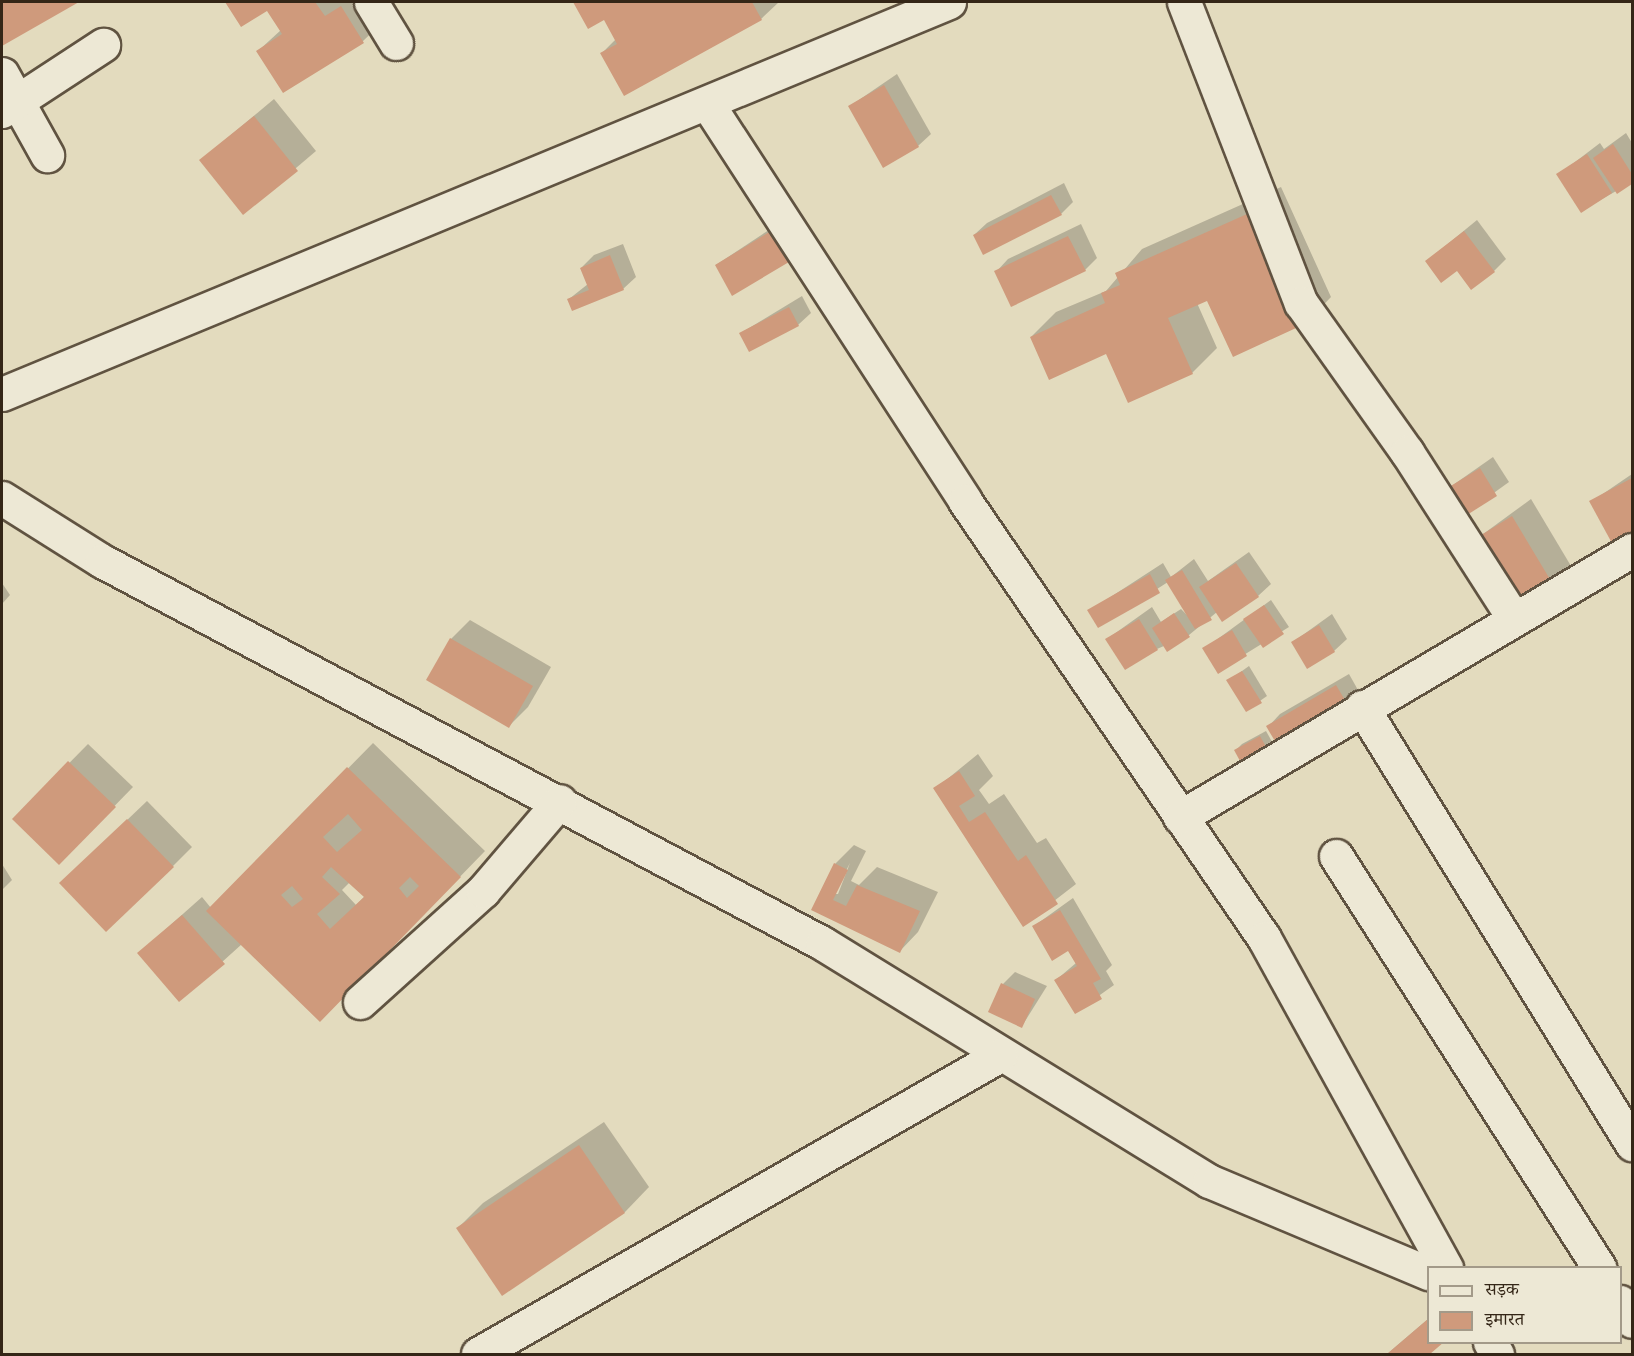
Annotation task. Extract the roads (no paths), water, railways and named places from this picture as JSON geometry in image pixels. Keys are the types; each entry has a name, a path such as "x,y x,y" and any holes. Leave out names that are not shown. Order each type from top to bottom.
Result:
{"street":[{"path":"372,2 396,43"},
{"path":"2,394 949,2"},
{"path":"1184,2 1301,303 1407,452 1513,617"},
{"path":"10,107 103,45"},
{"path":"2,74 10,107 47,155"},
{"path":"707,103 964,501 1264,938 1445,1266"},
{"path":"2,498 102,561 560,801 822,943 1000,1055 1209,1181 1427,1273"},
{"path":"1180,817 1513,617 1632,550"},
{"path":"1362,707 1628,1125"},
{"path":"360,1002 483,891 560,801"},
{"path":"1336,856 1598,1266"},
{"path":"478,1354 1000,1055"},
{"path":"1622,1305 1632,1321"}]}
